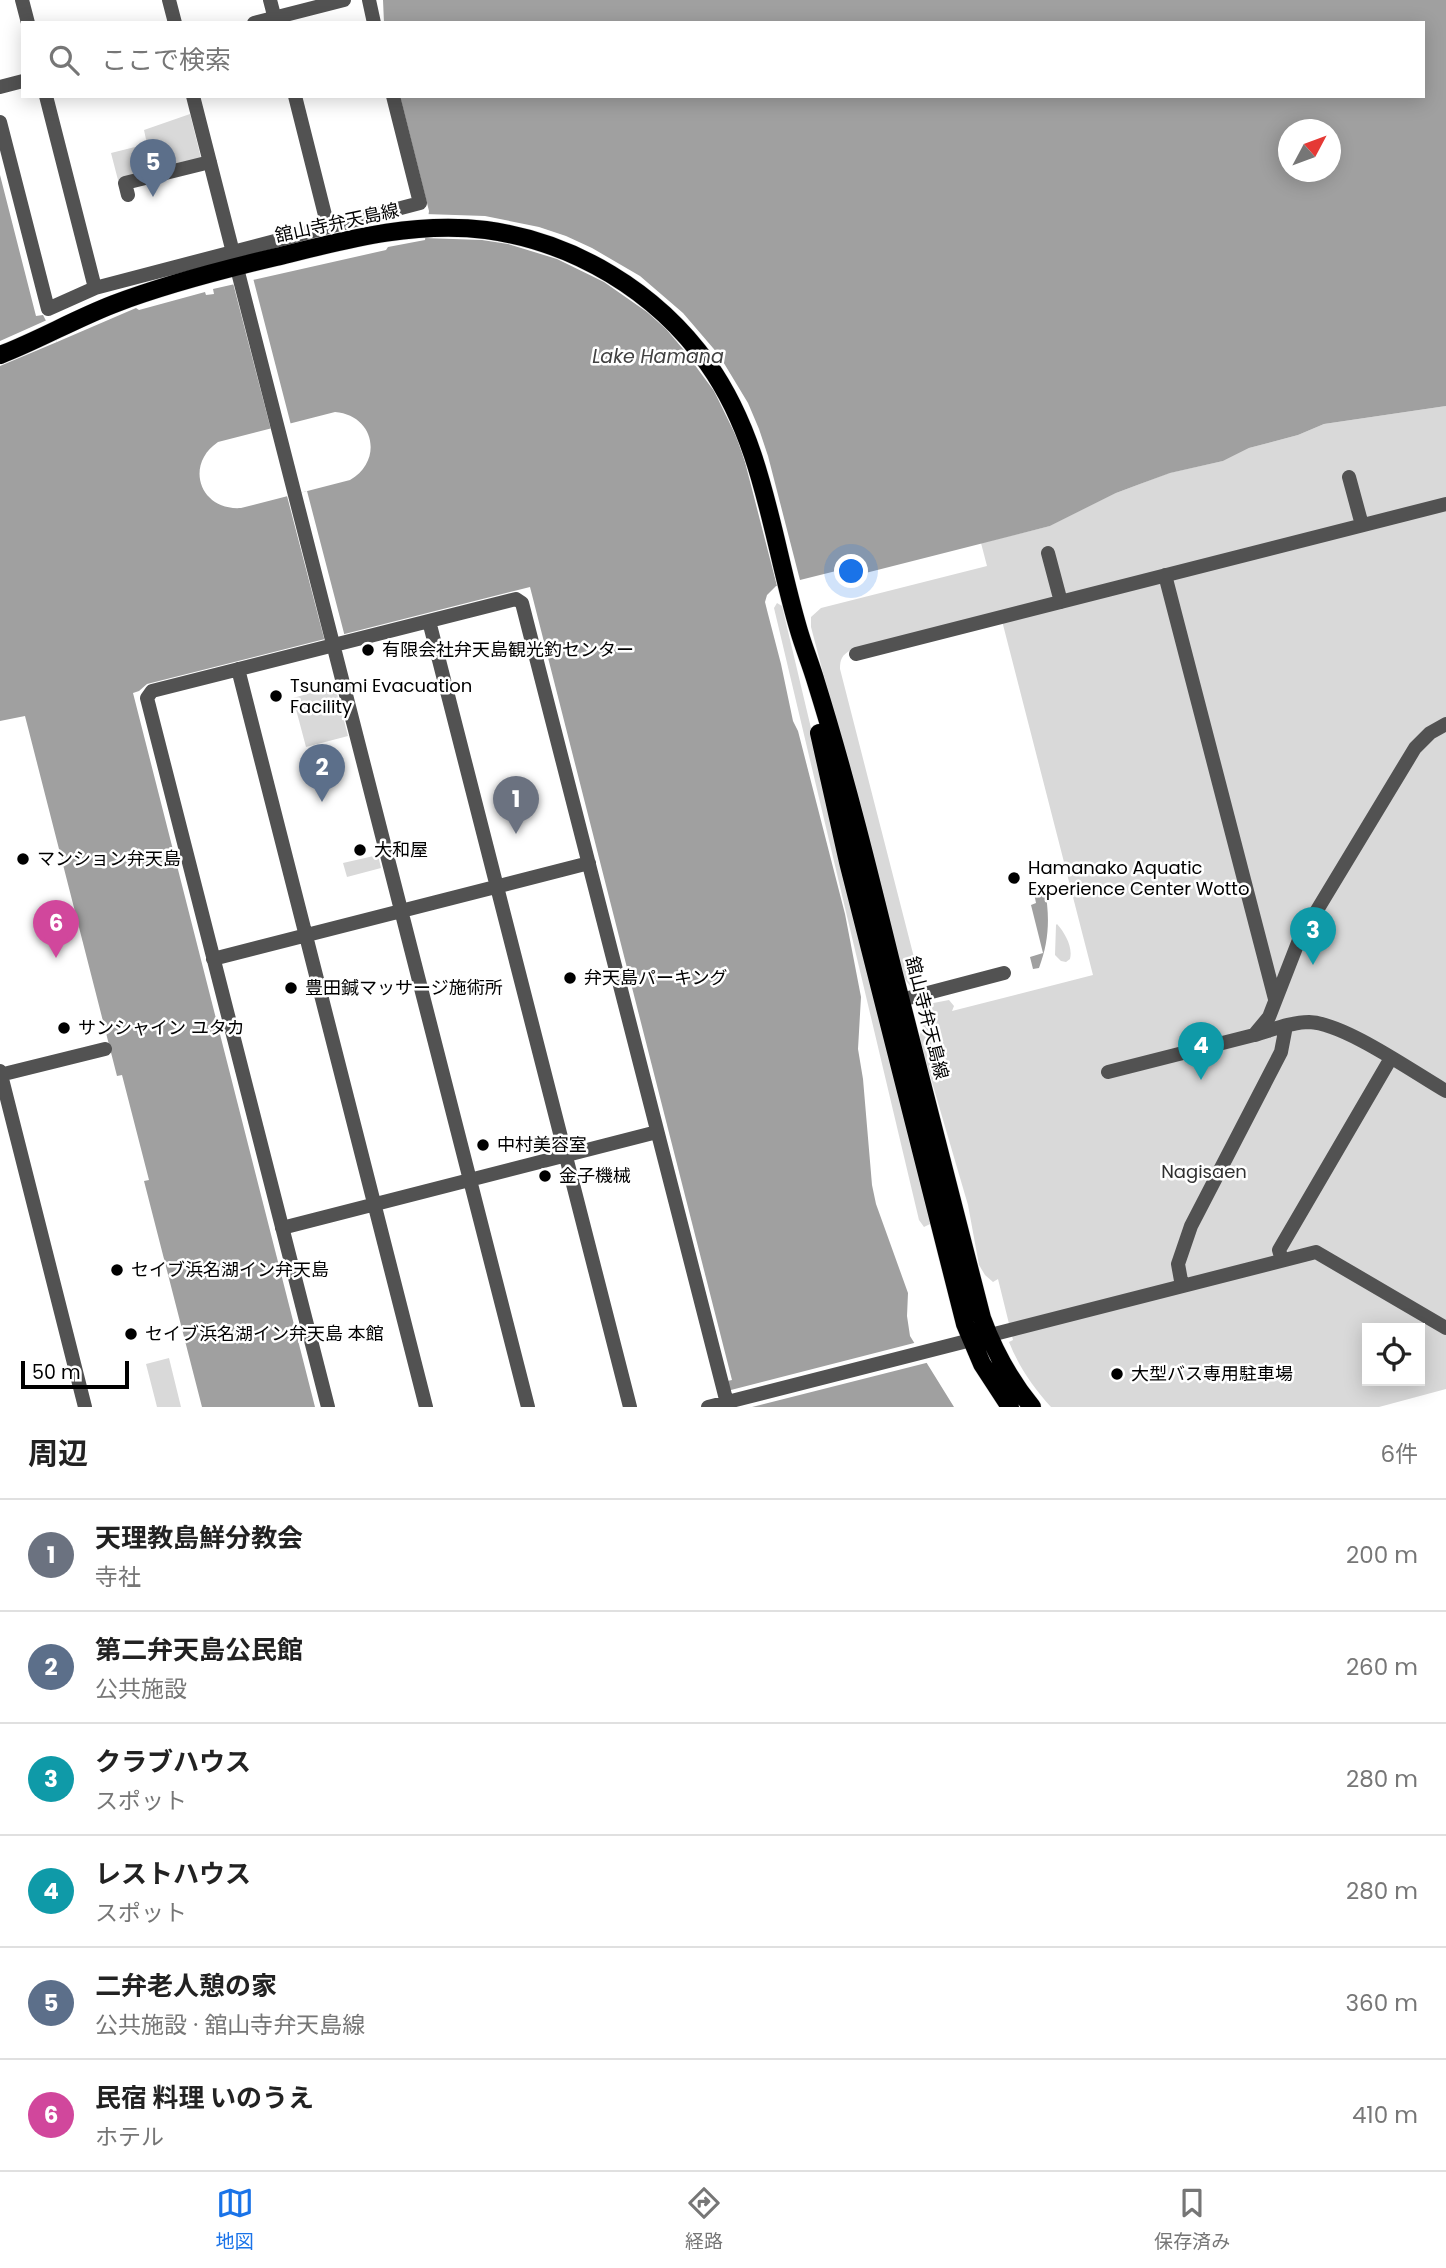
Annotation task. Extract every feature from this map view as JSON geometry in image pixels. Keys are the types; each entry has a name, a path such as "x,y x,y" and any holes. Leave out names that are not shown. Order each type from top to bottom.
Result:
{"main road":[{"name":"舘山寺弁天島線","path":"0,355 127,299 237,266 368,235 423,228 483,230 509,234 561,250 620,281 653,304 673,323 707,363 722,386 746,434 755,460 799,631 858,830 978,1305 973,1339"},
{"name":"舘山寺弁天島線","path":"799,631 808,684 848,862 958,1298 993,1383 1010,1407"},
{"name":"舘山寺弁天島線","path":"973,1339 1008,1374 1032,1407"}],"street":[{"path":"22,0 27,21"},
{"path":"169,0 174,21"},
{"path":"270,0 275,20 344,0"},
{"path":"369,0 374,21"},
{"path":"0,87 21,82"},
{"path":"47,98 95,288"},
{"path":"194,98 528,1407"},
{"path":"296,98 328,227"},
{"path":"0,122 48,309 95,288 237,266 328,227 420,203 394,98"},
{"path":"128,195 125,183 210,162"},
{"path":"1349,477 1362,525"},
{"path":"856,654 1446,504"},
{"path":"1048,553 1061,602"},
{"path":"1165,575 1275,999"},
{"path":"328,1407 147,698 152,691 333,643 516,599 522,603 728,1404"},
{"path":"429,621 630,1407"},
{"path":"238,669 426,1407"},
{"path":"1254,1035 1265,1023 1299,940 1415,748 1430,733 1446,724"},
{"path":"213,959 589,863"},
{"path":"901,1000 1004,973"},
{"path":"1108,1072 1308,1022 1328,1025 1347,1033 1446,1091"},
{"path":"1182,1286 1178,1264 1191,1226 1281,1052 1286,1026"},
{"path":"85,1407 0,1074 105,1049"},
{"path":"1282,1260 1279,1250 1391,1059"},
{"path":"282,1228 657,1132"},
{"path":"708,1407 1316,1252 1446,1328"}],"green space":[{"path":"190,114 201,158 118,180 111,153 147,144 144,130"},
{"name":"Nagisaen","path":"1446,406 1446,1389 1379,1407 1051,1407 1027,1376 1009,1342 1013,1340 998,1279 993,1282 979,1265 968,1205 919,1038 923,1025 920,1009 923,1005 949,1000 954,1006 952,1011 1093,975 1000,613 851,650 840,663 918,973 919,980 911,987 903,977 811,627 811,617 821,608 987,566 981,543 1050,526 1116,493 1169,473 1223,461 1249,448 1298,435 1324,424"},
{"path":"777,603 782,606 932,1223 924,1227 919,1220 774,608"},
{"path":"335,686 348,736 306,747 293,698"},
{"path":"378,855 381,868 347,877 343,863"},
{"path":"1057,924 1069,945 1071,954 1066,962 1055,955"},
{"path":"169,1358 181,1407 157,1407 146,1364"}],"water":[{"name":"Lake Hamana","path":"383,0 1446,0 1446,406 1324,424 1298,435 1249,448 1223,461 1170,473 1140,484 1050,526 838,580 836,571 776,586 767,595 765,602 793,721 798,731 845,914 861,997 858,1049 876,1204 908,1293 910,1336 954,1407 734,1407 727,1381 732,1380 530,587 147,684 133,693 315,1407 202,1407 144,1181 149,1180 122,1075 117,1076 25,716 0,721 0,175 36,316 43,315 57,342 136,308 139,310 205,292 206,295 214,294 213,289 425,240 429,211 401,98 1425,98 1425,21 384,21","holes":["335,412 359,421 370,440 370,450 361,471 350,480 241,508 227,507 215,502 201,485 201,462 218,442"]},
{"path":"1045,890 1048,910 1047,939 1039,968 1033,969 1030,957 1043,953 1031,905 1036,903 1034,893"}],"pier":[{"path":"425,214 485,216 539,227 566,236 640,276 683,313 719,355 748,403 768,456 801,584 778,590 737,438 714,391 666,329 604,282 557,259 508,244 482,240 424,238"},
{"path":"253,278 291,425 271,430 233,283"},
{"path":"47,320 57,342 0,366 0,341"},
{"path":"307,491 345,637 325,642 287,496"},
{"path":"918,1342 930,1362 752,1407 731,1407 727,1391"}],"place":[{"name":"二弁老人憩の家","path":"153,197"},
{"name":"有限会社弁天島観光釣センター","path":"368,650"},
{"name":"Tsunami Evacuation Facility","path":"276,696"},
{"name":"第二弁天島公民館","path":"322,802"},
{"name":"天理教島鮮分教会","path":"516,834"},
{"name":"大和屋","path":"360,850"},
{"name":"マンション弁天島","path":"23,859"},
{"name":"Hamanako Aquatic Experience Center Wotto","path":"1014,878"},
{"name":"民宿 料理 いのうえ","path":"56,958"},
{"name":"クラブハウス","path":"1313,965"},
{"name":"弁天島パーキング","path":"570,978"},
{"name":"豊田鍼マッサージ施術所","path":"291,988"},
{"name":"サンシャイン ユタカ","path":"64,1028"},
{"name":"レストハウス","path":"1201,1080"},
{"name":"中村美容室","path":"483,1145"},
{"name":"金子機械","path":"545,1176"},
{"name":"セイブ浜名湖イン弁天島","path":"117,1270"},
{"name":"セイブ浜名湖イン弁天島 本館","path":"131,1334"},
{"name":"大型バス専用駐車場","path":"1117,1374"}]}
